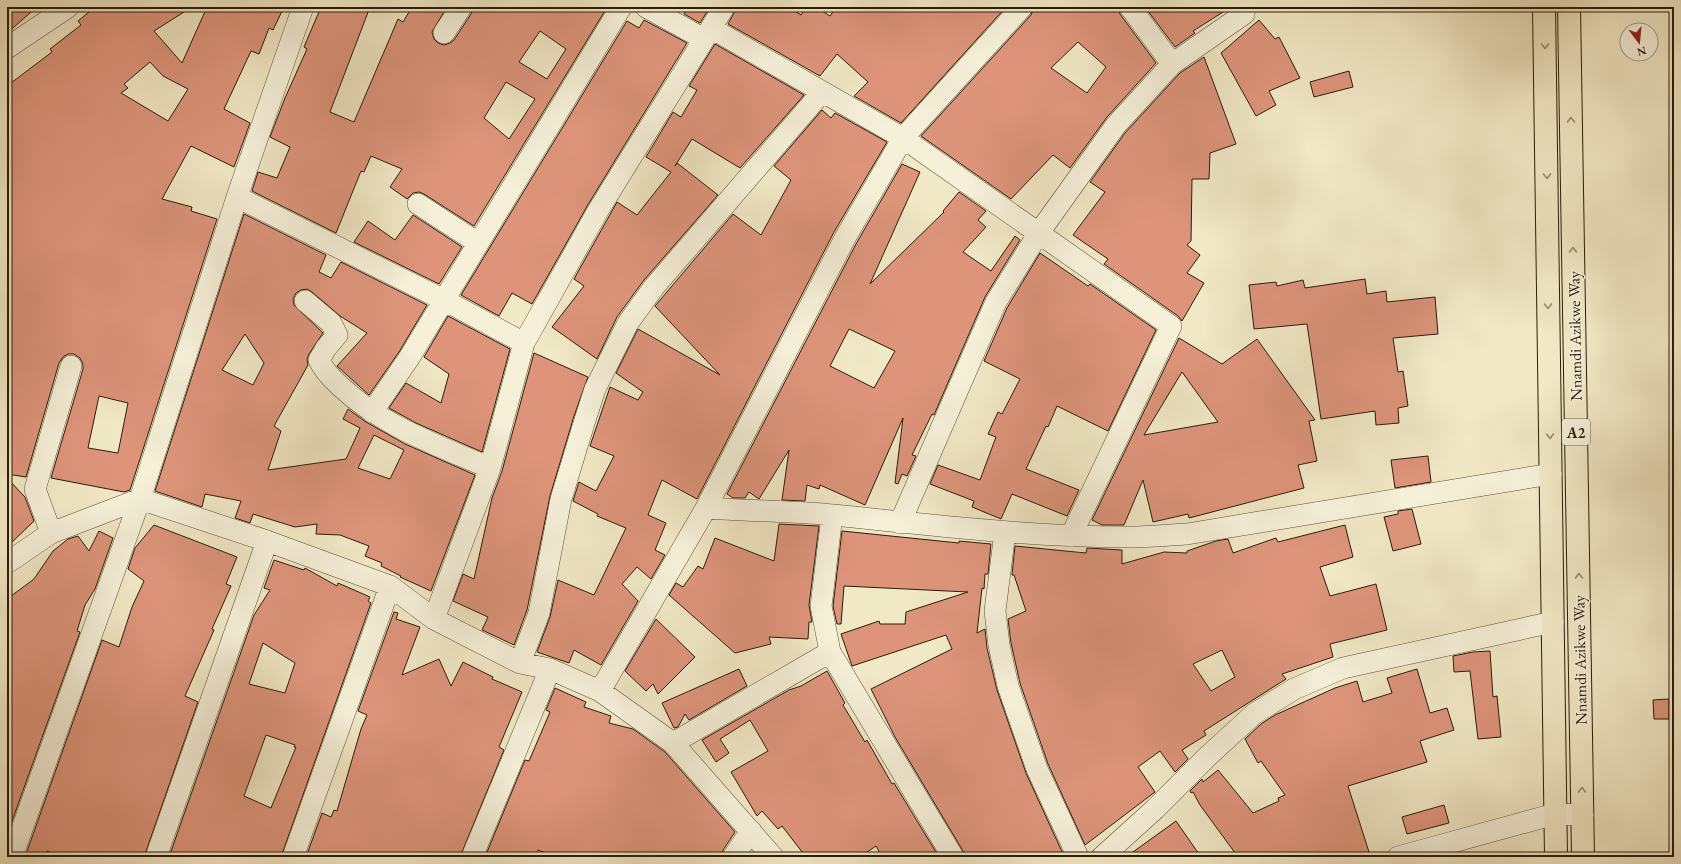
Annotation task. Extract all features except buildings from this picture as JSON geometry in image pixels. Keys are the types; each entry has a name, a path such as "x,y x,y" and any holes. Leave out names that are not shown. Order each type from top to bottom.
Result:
{"highway":[{"name":"Nnamdi Azikwe Way","path":"1544,7 1556,857"},
{"name":"Nnamdi Azikwe Way","path":"1569,7 1583,857"}],"street":[{"path":"7,48 68,7"},
{"path":"12,857 140,500 236,197 303,7"},
{"path":"444,33 461,7"},
{"path":"372,412 409,358 567,93 621,7"},
{"path":"646,7 708,34 822,92 903,138 1171,326 1071,536"},
{"path":"434,619 490,468 524,343 599,209 724,7"},
{"path":"600,691 706,508 845,238 903,138 1022,7"},
{"path":"1130,7 1172,64"},
{"path":"900,523 996,302 1038,234 1116,125 1172,64 1244,14 1245,7"},
{"path":"520,663 539,613 561,499 587,414 595,389 628,323 654,287 822,92"},
{"path":"236,197 444,300 524,343"},
{"path":"418,204 478,243"},
{"path":"305,301 331,323 337,336 326,348 319,360 324,371 350,396 394,426 490,468"},
{"path":"51,533 35,489 71,366"},
{"path":"706,508 832,515 900,523 1005,532 1071,536 1131,537 1187,534 1551,474"},
{"path":"7,564 51,533 140,500 267,542 390,586 434,619 520,663 550,670 600,691 673,743 772,857"},
{"path":"832,515 821,606 830,652 953,857"},
{"path":"1005,532 994,611 999,645 1008,686 1037,769 1078,857"},
{"path":"156,857 267,542"},
{"path":"293,857 390,586"},
{"path":"1102,857 1155,809 1208,756 1254,714 1294,689 1343,668 1552,622"},
{"path":"673,743 830,652"},
{"path":"472,857 550,670"},
{"path":"1398,857 1556,814 1583,815"},
{"path":"733,857 751,831"}]}
